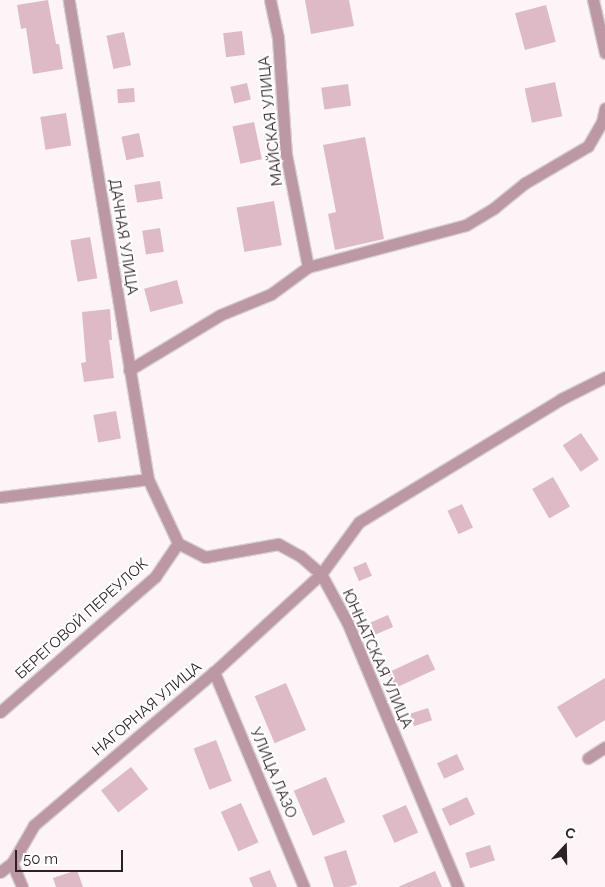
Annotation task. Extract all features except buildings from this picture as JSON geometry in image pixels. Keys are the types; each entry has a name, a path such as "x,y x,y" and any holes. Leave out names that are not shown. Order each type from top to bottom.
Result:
{"street":[{"name":"ДАЧНАЯ УЛИЦА","path":"70,0 148,479 178,543"},
{"name":"МАЙСКАЯ УЛИЦА","path":"270,0 278,38 286,154 308,267"},
{"path":"593,0 605,53"},
{"path":"129,370 220,315 270,294 308,267 466,225 494,208 525,182 588,146 602,122 605,108"},
{"path":"178,543 205,557 278,544 300,556 321,574 359,522 561,399 605,377"},
{"path":"0,497 148,479"},
{"name":"БЕРЕГОВОЙ ПЕРЕУЛОК","path":"0,712 155,577 178,543"},
{"name":"НАГОРНАЯ УЛИЦА","path":"0,872 12,862 34,825 214,672 321,574"},
{"name":"ЮННАТСКАЯ УЛИЦА","path":"321,574 347,622 458,887"},
{"name":"УЛИЦА ЛАЗО","path":"214,672 304,887"},
{"path":"588,758 605,747"},
{"path":"12,862 22,887"}]}
